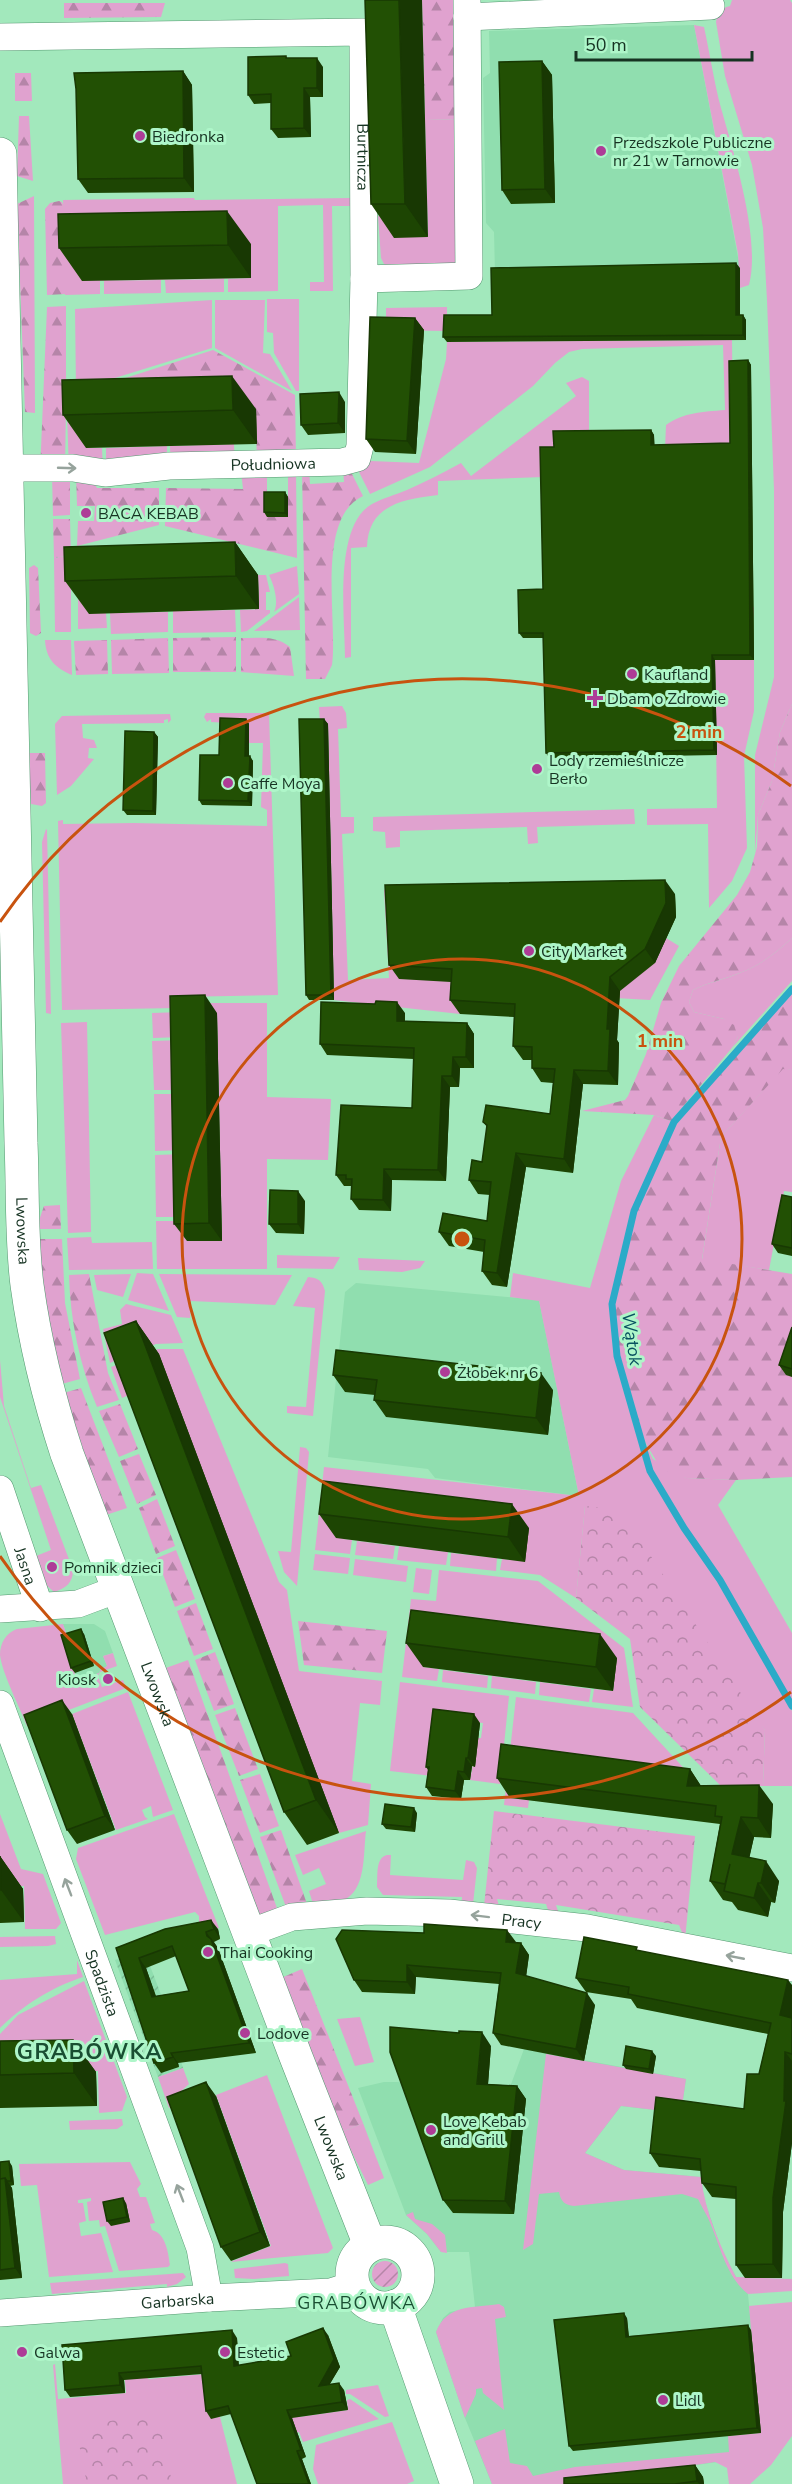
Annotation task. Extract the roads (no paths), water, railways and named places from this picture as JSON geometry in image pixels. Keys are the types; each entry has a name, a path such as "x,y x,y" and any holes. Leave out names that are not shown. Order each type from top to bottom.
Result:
{"street":[{"path":"364,279 469,276 467,8 711,6"},
{"name":"Burtnicza","path":"0,37 363,32 364,279"},
{"name":"Lwowska","path":"0,154 8,468 6,697 27,1283 47,1392 68,1454 370,2245"},
{"name":"Południowa","path":"8,468 73,468 105,473 169,466 342,462 357,458 360,446 364,279"},
{"name":"Jasna","path":"0,1489 40,1608"},
{"path":"0,1609 78,1604 118,1589"},
{"name":"Spadzista","path":"0,1704 200,2248 209,2298"},
{"name":"Pracy","path":"249,1933 292,1917 367,1911 449,1913 587,1928 792,1968"},
{"path":"386,2241 396,2243 412,2255 417,2265 418,2282 412,2295 395,2306 375,2306 358,2294 354,2285 352,2274 354,2264 359,2255 370,2245 386,2241"},
{"name":"Garbarska","path":"0,2313 331,2292 354,2285"},
{"path":"395,2306 457,2484"}],"waterway":[{"name":"Wątok","path":"792,989 674,1122 634,1211 612,1304 617,1356 650,1471 684,1528 720,1580 792,1706"}],"place":[{"name":"Biedronka","path":"140,136"},
{"name":"Przedszkole Publiczne nr 21 w Tarnowie","path":"601,151"},
{"name":"BACA KEBAB","path":"86,513"},
{"name":"Kaufland","path":"632,674"},
{"name":"Dbam o Zdrowie","path":"595,698"},
{"name":"Lody rzemieślnicze Berło","path":"537,769"},
{"name":"Caffe Moya","path":"228,783"},
{"name":"City Market","path":"529,951"},
{"name":"Żłobek nr 6","path":"445,1372"},
{"name":"Pomnik dzieci","path":"52,1567"},
{"name":"Kiosk","path":"108,1679"},
{"name":"Thai Cooking","path":"208,1952"},
{"name":"Lodove","path":"245,2033"},
{"name":"Love Kebab and Grill","path":"431,2130"},
{"name":"Galwa","path":"22,2352"},
{"name":"Estetic","path":"225,2352"},
{"name":"Lidl","path":"663,2400"}],"district":[{"name":"GRABÓWKA","path":"90,2051"},
{"name":"GRABÓWKA","path":"357,2303"}]}
